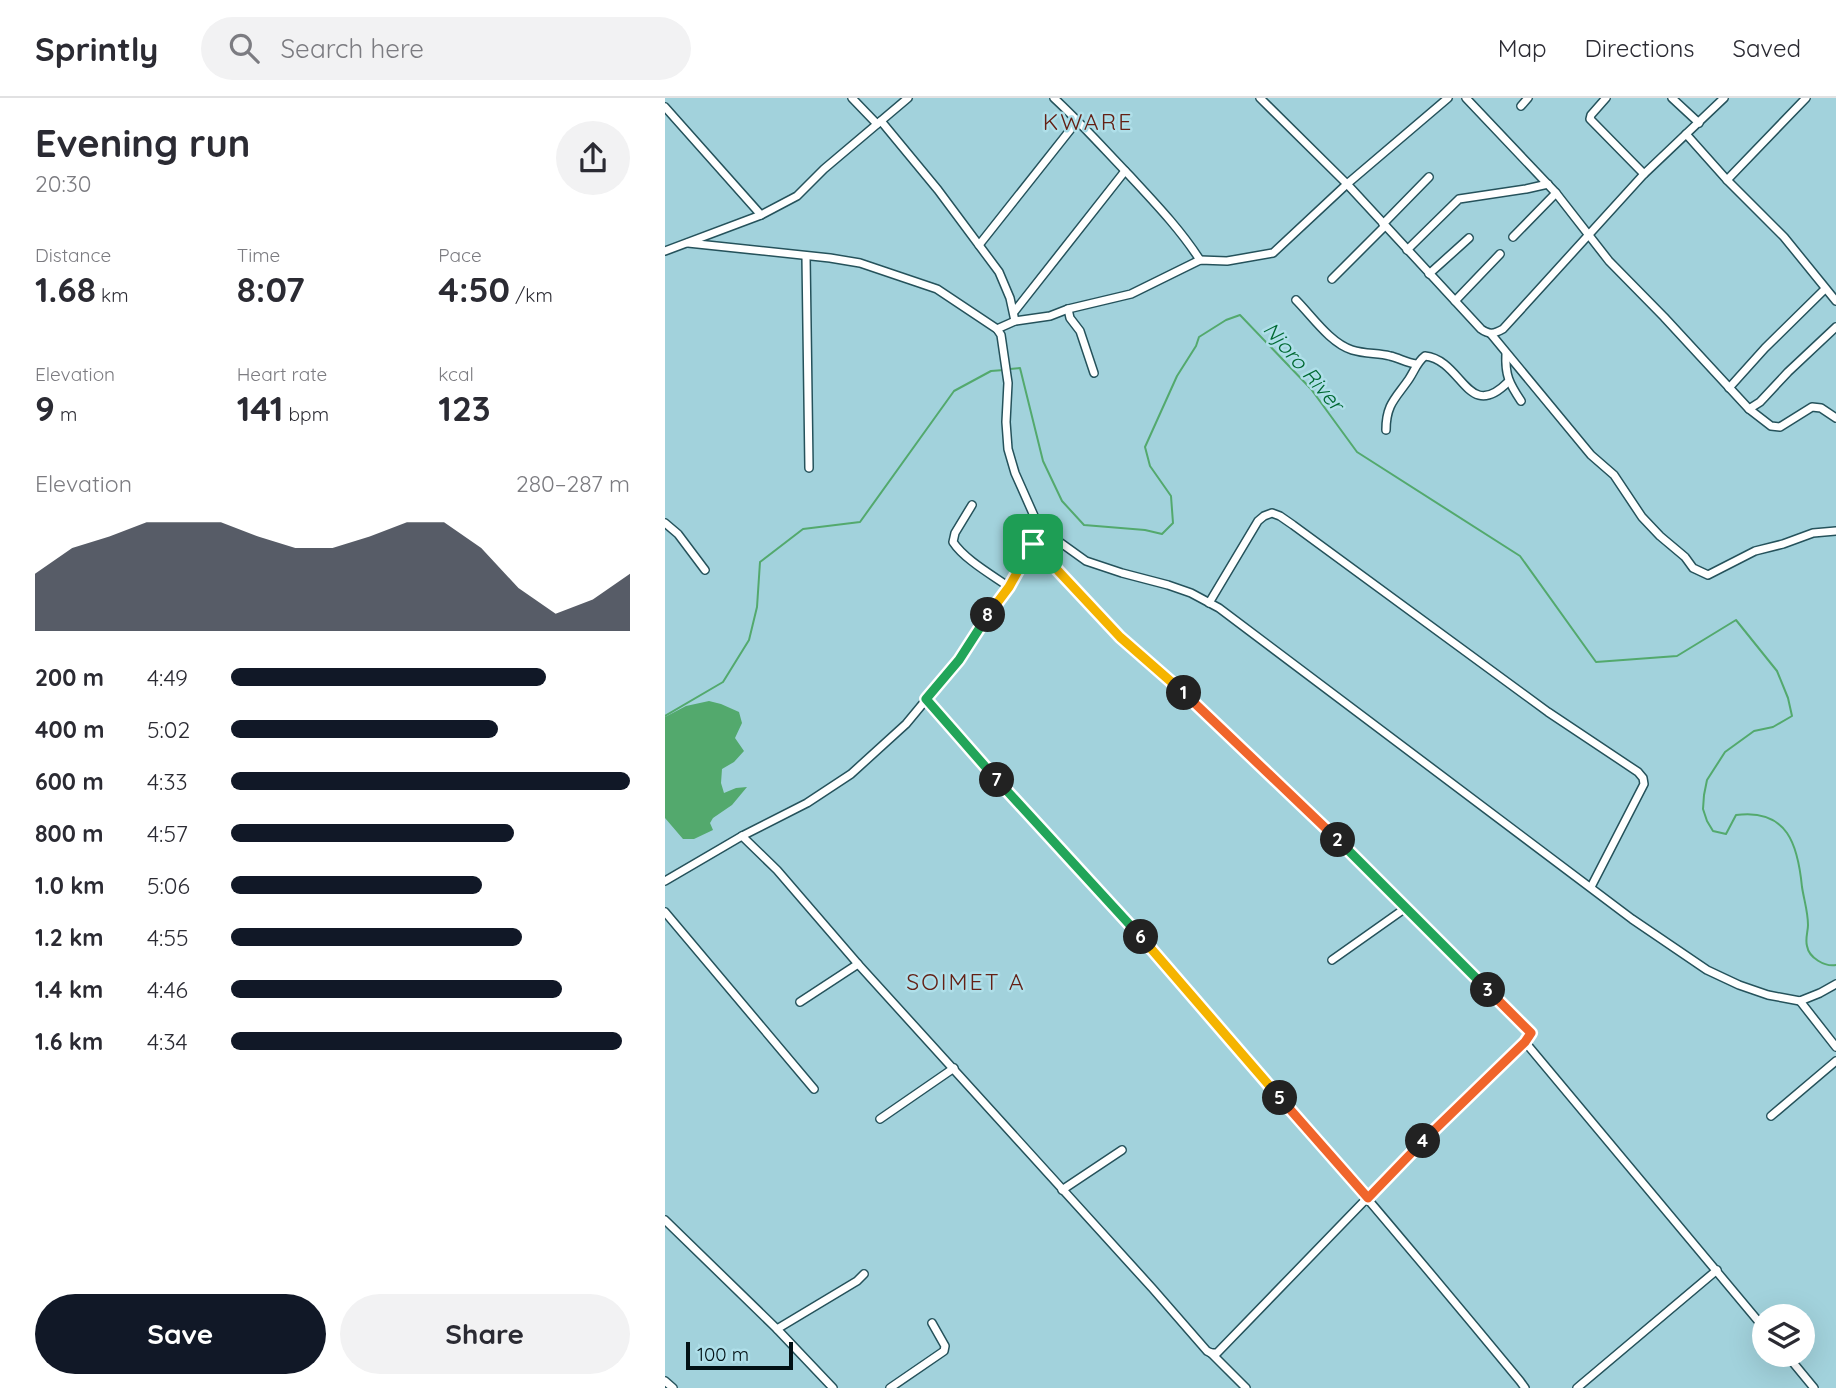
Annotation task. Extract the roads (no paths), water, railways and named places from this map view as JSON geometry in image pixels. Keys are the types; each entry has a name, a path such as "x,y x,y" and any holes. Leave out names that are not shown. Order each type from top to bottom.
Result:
{"street":[{"path":"852,98 879,123 938,190 999,272 1015,321"},
{"path":"665,251 761,215 797,196 824,169 908,98"},
{"path":"1054,98 1078,120 1185,237 1200,260"},
{"path":"1260,98 1347,184 1481,328 1491,334 1591,455 1614,475 1642,517 1685,557 1693,568 1708,575 1755,551 1813,533 1836,531"},
{"path":"997,329 1015,321 1050,317 1068,309 1131,294 1200,260 1227,261 1273,253 1347,184 1448,98"},
{"path":"1466,98 1556,193 1609,261 1749,409 1771,426 1780,427 1812,407 1821,408 1836,418"},
{"path":"1521,106 1528,98"},
{"path":"1606,98 1590,119 1644,174"},
{"path":"1672,98 1699,122"},
{"path":"1491,334 1503,329 1644,174 1724,98"},
{"path":"1727,180 1805,98"},
{"path":"665,107 761,215"},
{"path":"979,245 1078,120"},
{"path":"1686,134 1784,237 1836,301"},
{"path":"1014,312 1125,171"},
{"path":"1332,279 1429,177"},
{"path":"1407,250 1459,199 1548,184"},
{"path":"1513,237 1556,193"},
{"path":"1429,274 1469,238"},
{"path":"688,243 860,263 937,289 997,329 1001,335 1008,383 1006,422 1015,473 1035,518 1054,538 1086,561 1191,593 1219,608 1632,919 1707,970 1768,995 1800,1001 1836,984"},
{"path":"1455,301 1500,254"},
{"path":"806,256 809,468"},
{"path":"1729,388 1825,289"},
{"path":"1296,300 1327,332 1349,349 1394,356 1416,364"},
{"path":"1068,309 1070,318 1080,331 1094,373"},
{"path":"1749,409 1760,402 1836,327"},
{"path":"1506,354 1508,382 1521,401"},
{"path":"1386,430 1388,410 1416,364 1425,356 1441,360 1473,393 1481,397 1495,394 1508,382"},
{"path":"972,505 955,533 953,542 974,562 1009,587"},
{"path":"1209,603 1258,521 1272,513 1293,525 1548,712 1638,772 1644,784 1591,887"},
{"path":"665,881 742,836 807,803 851,774 906,724 959,660 1009,587 1033,544 1035,518"},
{"path":"665,523 678,534 705,570"},
{"path":"1033,544 1120,637 1209,716 1407,907 1531,1033 1217,1353 1211,1353"},
{"path":"926,699 1156,953 1368,1198 1525,1388"},
{"path":"742,836 777,870 1207,1351 1246,1388"},
{"path":"1332,960 1407,907"},
{"path":"665,912 814,1089"},
{"path":"800,1002 859,964"},
{"path":"1800,1001 1836,1047"},
{"path":"1525,1042 1752,1313"},
{"path":"1771,1116 1836,1061"},
{"path":"880,1119 954,1068"},
{"path":"1062,1190 1122,1150"},
{"path":"665,1220 777,1329 833,1388"},
{"path":"1577,1388 1717,1270"},
{"path":"777,1329 857,1281 864,1274"},
{"path":"890,1388 944,1351 945,1346 932,1323"},
{"path":"1797,1367 1814,1388"},
{"path":"665,1381 673,1388"}],"waterway":[{"name":"Njoro River","path":"1010,369 1020,368 1043,461 1062,501 1084,525 1162,534 1173,523 1171,496 1150,466 1145,447 1177,376 1199,337 1226,320 1240,315 1311,389 1357,452 1520,556 1596,662 1677,656 1736,620 1777,671 1792,716 1773,727 1754,731 1725,752 1707,780 1703,809 1713,831 1726,834 1736,815 1754,814 1779,824 1787,833 1793,844 1800,872 1807,915 1808,950 1818,961 1836,965"},
{"name":"Njoro River","path":"665,716 723,682 749,640 757,607 760,562 803,529 860,522 954,391 991,371 1004,370"}],"district":[{"name":"KWARE","path":"1088,121"},
{"name":"SOIMET A","path":"966,981"}]}
